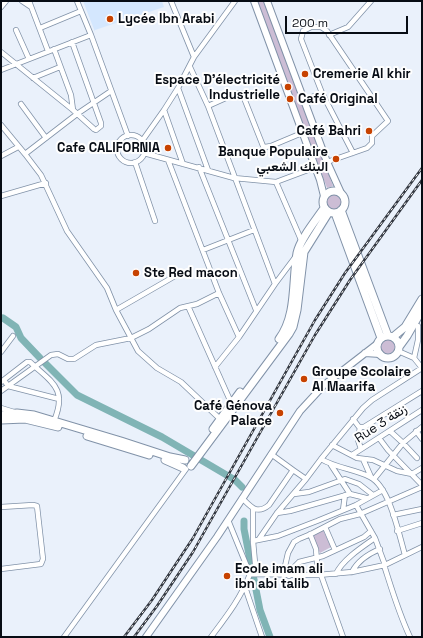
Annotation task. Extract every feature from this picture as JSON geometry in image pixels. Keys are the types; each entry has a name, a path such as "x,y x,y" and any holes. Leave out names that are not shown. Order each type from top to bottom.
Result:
{"main road":[{"path":"200,450 220,419 284,332 289,318 293,295 297,254 302,242 332,211 345,202 341,193 331,191 324,196 322,203 332,211 385,339"},
{"path":"189,463 293,327 297,310 304,252 332,211"},
{"path":"422,299 405,327 385,339 377,348 380,354 389,358 394,355 407,336 417,326 422,310"},
{"path":"385,339 397,341 398,349"},
{"path":"1,415 17,413 34,415 189,463"},
{"path":"1,420 25,419 39,422 172,462 189,463"}],"street":[{"path":"1,7 6,1"},
{"path":"22,1 31,7"},
{"path":"29,1 48,51"},
{"path":"77,1 128,136"},
{"path":"171,1 194,57"},
{"path":"142,140 178,88 194,57 235,1"},
{"path":"254,1 302,134 316,167 324,196"},
{"path":"267,1 327,162 341,193"},
{"path":"329,35 348,27 364,7 371,1"},
{"path":"40,28 81,11"},
{"path":"327,162 353,153 367,148 371,144 372,136 388,121 324,28 316,26 306,28 301,34 301,39 322,93 353,153"},
{"path":"16,30 29,59"},
{"path":"1,70 91,35"},
{"path":"1,52 96,130 101,126 101,123 72,42"},
{"path":"54,49 71,95 73,110"},
{"path":"190,67 208,106 275,284"},
{"path":"33,78 60,68"},
{"path":"178,88 208,170"},
{"path":"25,154 77,114 111,91"},
{"path":"208,106 237,93 242,93 263,146 265,147 302,134"},
{"path":"304,100 322,93"},
{"path":"21,104 46,138"},
{"path":"164,110 183,164"},
{"path":"1,125 41,175 67,231 107,288 116,310 131,338 143,356 157,368 181,382 220,419"},
{"path":"128,136 136,136 142,140 144,153 141,159 130,163 124,161 119,156 117,152 120,141 128,136"},
{"path":"1,156 18,146"},
{"path":"144,153 199,167 234,178 276,182 316,167"},
{"path":"168,160 219,293 238,337"},
{"path":"135,162 155,221"},
{"path":"199,167 256,310"},
{"path":"276,182 302,242"},
{"path":"1,196 46,184"},
{"path":"203,250 254,230"},
{"path":"215,367 297,254"},
{"path":"116,310 175,276"},
{"path":"1,391 51,355 58,354 68,359 74,359 96,345 131,338 149,329 180,308 197,304 219,293"},
{"path":"188,306 229,398 233,401"},
{"path":"414,358 420,339 417,326"},
{"path":"1,352 13,336"},
{"path":"146,637 228,520 296,416 317,391 385,339"},
{"path":"416,350 422,348"},
{"path":"260,539 277,513 294,494 353,419 372,400 422,368 414,358 398,349"},
{"path":"365,353 380,354"},
{"path":"54,421 58,411 59,399 55,386 49,377 29,362 2,381 8,386 59,399"},
{"path":"360,427 364,427 422,391"},
{"path":"1,408 17,413"},
{"name":"Rue 3 زنقة","path":"352,455 422,410"},
{"path":"353,419 360,427 358,440 361,450"},
{"path":"373,478 403,443 422,427"},
{"path":"390,431 417,458"},
{"path":"416,431 422,439"},
{"path":"283,575 285,562 291,546 299,539 340,519 360,514 422,486 393,456 379,438"},
{"path":"332,445 352,455 363,459 373,460 397,471 412,474 422,468"},
{"path":"271,454 306,479"},
{"path":"321,459 331,465 354,470 373,478"},
{"path":"363,459 373,478 383,490 389,501 405,555"},
{"path":"64,637 189,463"},
{"path":"331,465 350,494"},
{"path":"242,498 252,508 259,510 265,509 293,470"},
{"path":"294,494 310,492 345,479 359,484 373,495"},
{"path":"254,541 278,536 356,505 366,498 383,490"},
{"path":"277,513 290,511 350,494 366,498"},
{"path":"343,510 345,495"},
{"path":"1,508 33,505 37,506 43,560 41,564 1,569"},
{"path":"356,505 380,549 400,615 410,637"},
{"path":"211,637 236,603 253,574 254,541 252,508"},
{"path":"393,515 422,509"},
{"path":"228,520 253,574"},
{"path":"398,531 422,524"},
{"path":"325,527 335,550"},
{"path":"289,576 296,564 299,562 317,558 364,537 371,531"},
{"path":"310,534 316,549 320,575 343,637"},
{"path":"336,574 338,567 375,538"},
{"path":"253,574 289,576 352,572 384,565 422,547"},
{"path":"352,572 355,565 362,559 380,549"},
{"path":"245,587 262,637"}],"shaded area":[{"name":"Lycée Ibn Arabi","path":"83,1 162,1 164,7 95,30 95,32"},
{"path":"257,1 264,1 333,186 327,188"},
{"path":"331,194 337,194 342,199 340,208 337,210 331,210 326,205 326,199"},
{"path":"387,338 394,343 395,346 390,353 387,354 380,349 379,346 384,339"},
{"path":"323,530 331,547 320,553 312,535"}],"waterway":[{"path":"3,318 16,327 21,338 40,358"},
{"path":"45,363 77,395 162,437 235,480 242,487"},
{"path":"244,521 244,529 260,610 270,637"}],"railway":[{"path":"124,637 152,600 193,538 315,320 345,273 422,168"},
{"path":"134,637 157,606 193,552 315,335 350,280 422,180"}],"place":[{"name":"Lycée Ibn Arabi","path":"110,19"},
{"name":"Cremerie Al khir","path":"305,74"},
{"name":"Espace D'électricité Industrielle","path":"288,87"},
{"name":"Café Original","path":"290,99"},
{"name":"Café Bahri","path":"369,131"},
{"name":"Cafe CALIFORNIA","path":"168,148"},
{"name":"Banque Populaire البنك الشعبي","path":"336,159"},
{"name":"Ste Red macon","path":"136,273"},
{"name":"Groupe Scolaire Al Maarifa","path":"304,379"},
{"name":"Café Génova Palace","path":"280,413"},
{"name":"Ecole imam ali ibn abi talib","path":"227,576"}]}
